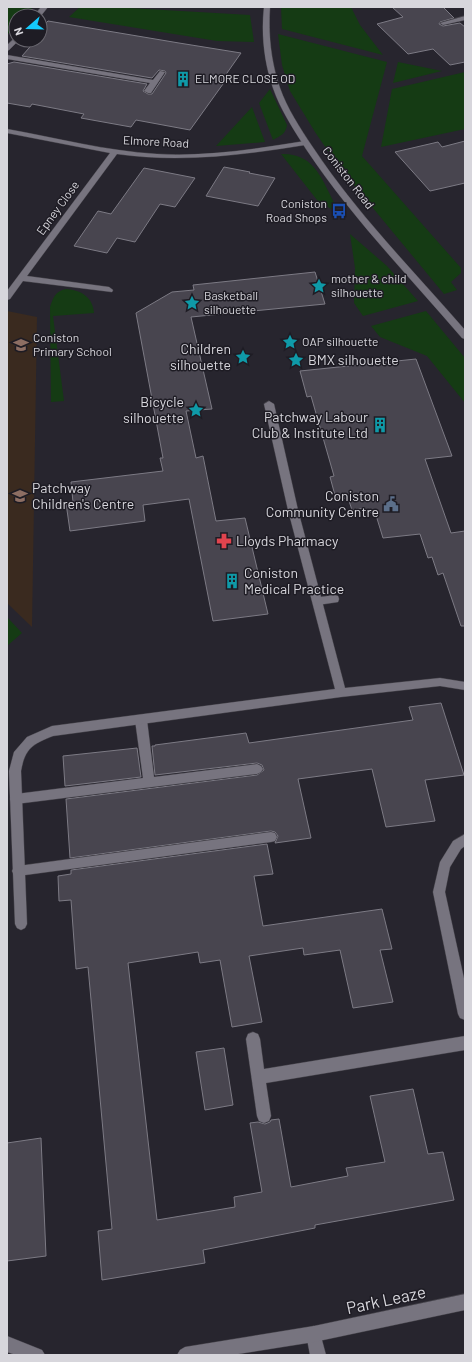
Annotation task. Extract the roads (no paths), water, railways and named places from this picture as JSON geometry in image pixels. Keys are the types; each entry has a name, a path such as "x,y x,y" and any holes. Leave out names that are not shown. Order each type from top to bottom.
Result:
{"street":[{"name":"Coniston Road","path":"267,7 268,45 274,81 281,99 306,143 341,192 465,336"},
{"path":"443,23 465,18"},
{"path":"7,57 154,82"},
{"path":"148,91 162,72"},
{"name":"Elmore Road","path":"7,131 114,152 157,156 203,156 230,154 306,143"},
{"name":"Epney Close","path":"7,297 114,152"},
{"path":"22,278 109,290"},
{"path":"269,404 293,510 318,601 340,693"},
{"path":"318,601 334,599"},
{"path":"21,924 15,771 18,755 31,740 52,731 340,693 440,682 465,686"},
{"path":"141,720 149,782"},
{"path":"16,799 257,769"},
{"path":"18,872 271,837"},
{"path":"465,839 458,845 444,866 439,892 465,1014"},
{"path":"253,1039 264,1116"},
{"path":"259,1077 465,1042"},
{"name":"Park Leaze","path":"185,1355 314,1334 465,1302"},
{"path":"314,1334 318,1355"},
{"path":"7,1344 37,1355"}],"place":[{"name":"ELMORE CLOSE OD","path":"183,79"},
{"name":"Coniston Road Shops","path":"339,211"},
{"name":"mother & child silhouette","path":"319,286"},
{"name":"Basketball silhouette","path":"192,303"},
{"name":"OAP silhouette","path":"290,342"},
{"name":"Coniston Primary School","path":"21,345"},
{"name":"Children silhouette","path":"243,357"},
{"name":"BMX silhouette","path":"296,360"},
{"name":"Bicycle silhouette","path":"196,410"},
{"name":"Patchway Labour Club & Institute Ltd","path":"380,425"},
{"name":"Patchway Children's Centre","path":"20,496"},
{"name":"Coniston Community Centre","path":"391,504"},
{"name":"Lloyds Pharmacy","path":"224,541"},
{"name":"Coniston Medical Practice","path":"232,581"}]}
